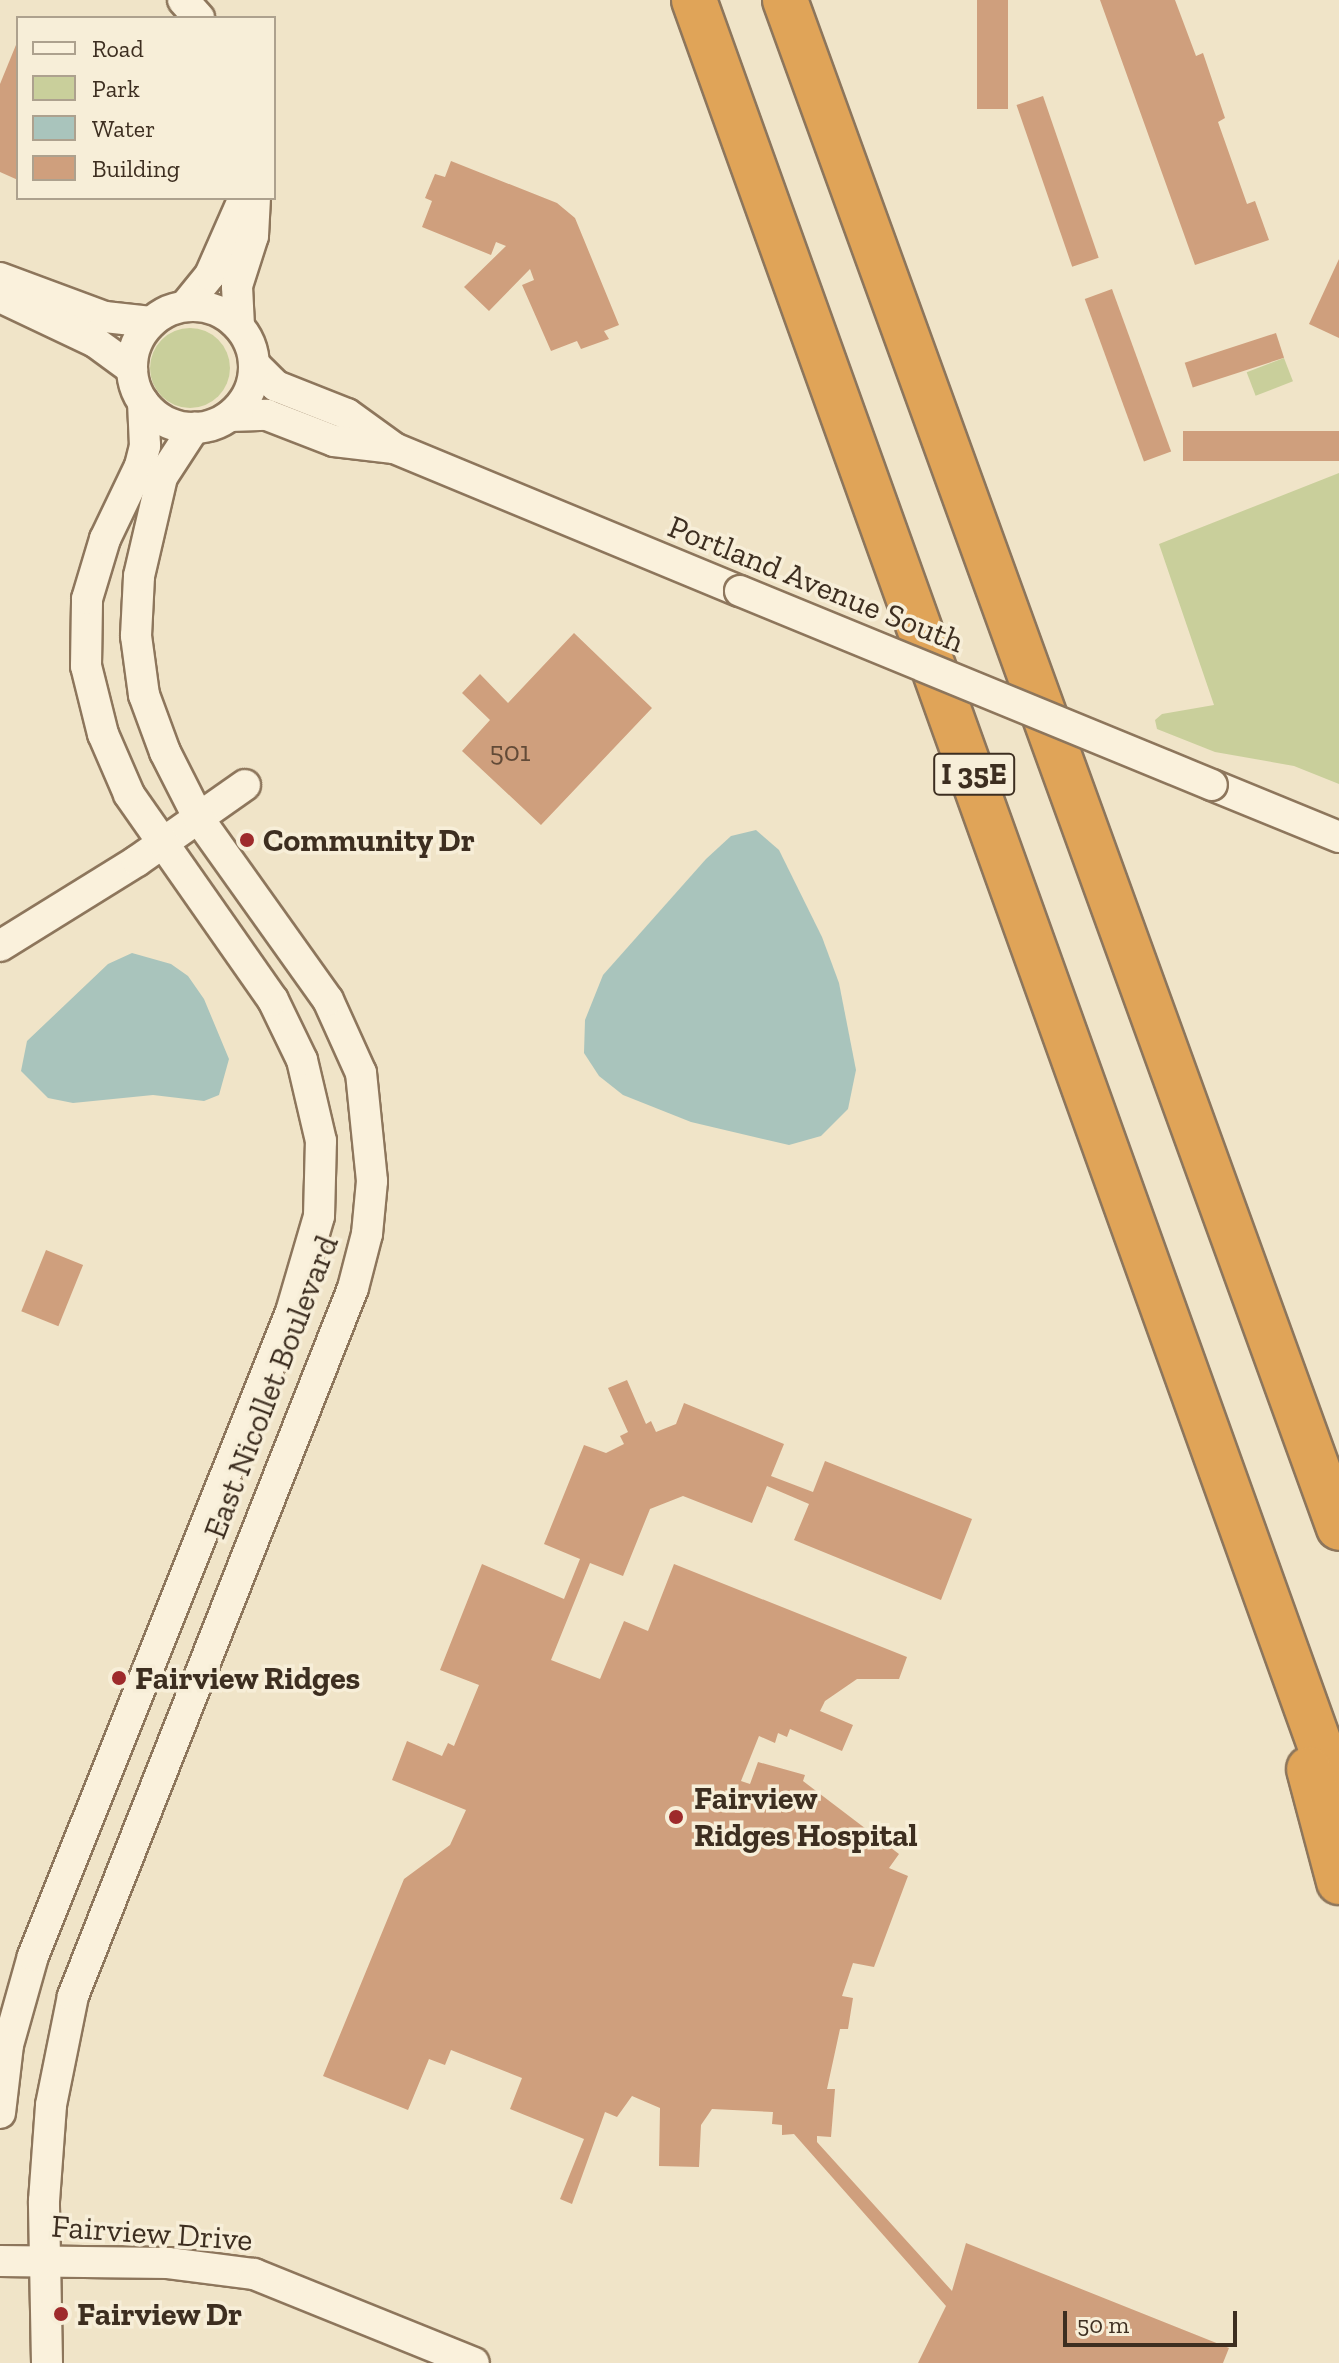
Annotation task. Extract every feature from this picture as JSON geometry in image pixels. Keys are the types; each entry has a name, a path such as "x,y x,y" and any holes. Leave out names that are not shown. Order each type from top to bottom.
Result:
{"highway":[{"name":"I 35E","path":"694,0 1339,1798"},
{"name":"I 35E","path":"785,0 1339,1528"},
{"path":"1250,1550 1339,1882"}],"street":[{"path":"183,0 197,16"},
{"path":"243,200 210,275 185,306 151,322 140,336 132,369 143,402 157,416 194,428 230,416 248,393 254,364 239,326 237,286 253,236 255,200"},
{"path":"0,278 105,317 151,322"},
{"path":"0,297 95,342 132,369"},
{"path":"185,306 215,309 239,326"},
{"name":"Portland Avenue South","path":"254,364 276,386 347,414 394,448 1339,837"},
{"name":"East Nicollet Boulevard","path":"0,2113 8,2045 33,1956 291,1312 319,1216 321,1141 302,1060 273,1000 129,794 103,734 86,666 87,599 105,539 140,466 145,446 143,402"},
{"name":"Portland Avenue South","path":"230,416 267,415 334,441 394,448"},
{"name":"East Nicollet Boulevard","path":"47,2363 44,2201 51,2105 73,1996 353,1288 367,1234 372,1181 361,1073 328,1000 199,819 165,752 144,695 136,636 139,576 151,512 162,477 194,428"},
{"path":"0,946 162,844 245,785"},
{"name":"Fairview Drive","path":"0,2261 168,2263 254,2274 474,2363"}],"green space":[{"path":"190,328 205,331 218,340 227,353 230,368 227,383 218,396 205,405 190,408 175,405 162,396 153,383 150,368 153,353 162,340 175,331"},
{"path":"1284,358 1293,381 1256,396 1247,372"},
{"path":"1339,473 1339,784 1294,766 1215,752 1157,729 1155,720 1162,714 1214,705 1159,544"}],"water":[{"path":"756,830 779,850 822,937 839,983 856,1070 848,1109 821,1136 789,1145 691,1122 623,1095 599,1076 584,1053 585,1020 603,975 706,859 731,836"},
{"path":"132,953 171,964 188,976 204,999 229,1059 219,1095 204,1101 153,1095 73,1103 48,1098 21,1071 27,1041 108,964"}],"building":[{"path":"977,0 1008,0 1008,109 977,109"},
{"path":"1100,0 1175,0 1196,56 1203,53 1225,118 1218,122 1247,204 1255,201 1269,240 1195,265"},
{"path":"16,45 16,179 0,172 0,84"},
{"path":"1043,96 1099,258 1072,267 1017,105"},
{"path":"451,161 557,203 575,218 619,325 604,331 609,339 581,349 577,341 551,351 522,285 534,280 530,269 489,311 464,287 506,246 496,242 491,255 422,227 432,201 425,198 435,174 445,177"},
{"path":"1339,259 1339,338 1309,324"},
{"path":"1112,289 1171,452 1144,461 1085,299"},
{"path":"1276,333 1284,358 1193,387 1185,363"},
{"path":"1183,431 1339,431 1339,461 1183,461"},
{"path":"574,633 652,708 541,825 462,751 490,720 462,693 480,674 508,703"},
{"path":"46,1250 83,1265 58,1326 21,1311"},
{"path":"627,1380 646,1424 651,1421 656,1432 676,1424 684,1403 784,1444 771,1476 813,1492 825,1461 972,1519 941,1600 794,1540 809,1504 767,1486 752,1523 683,1496 650,1509 623,1576 590,1563 551,1660 600,1679 624,1621 648,1631 674,1564 907,1657 899,1679 857,1679 825,1701 820,1711 853,1725 842,1751 790,1729 787,1737 778,1733 775,1743 759,1736 741,1781 750,1784 758,1762 805,1775 803,1781 899,1854 889,1868 908,1876 874,1967 853,1963 842,1996 853,1998 848,2029 840,2029 827,2089 835,2089 831,2137 817,2136 817,2142 952,2291 966,2243 1229,2348 1223,2363 918,2363 946,2306 794,2134 782,2135 782,2125 772,2124 773,2112 712,2109 701,2125 699,2167 659,2166 660,2108 632,2096 617,2117 605,2112 572,2204 560,2199 584,2139 510,2109 522,2078 451,2050 445,2065 429,2059 408,2110 323,2076 404,1879 450,1845 466,1810 392,1780 407,1741 442,1756 448,1743 454,1746 479,1685 440,1670 482,1564 564,1599 580,1559 544,1544 584,1445 606,1453 624,1444 620,1436 628,1432 608,1388"}],"place":[{"name":"Community Dr","path":"247,840"},
{"name":"Fairview Ridges","path":"119,1678"},
{"name":"Fairview Ridges Hospital","path":"676,1817"},
{"name":"Fairview Dr","path":"61,2314"}]}
